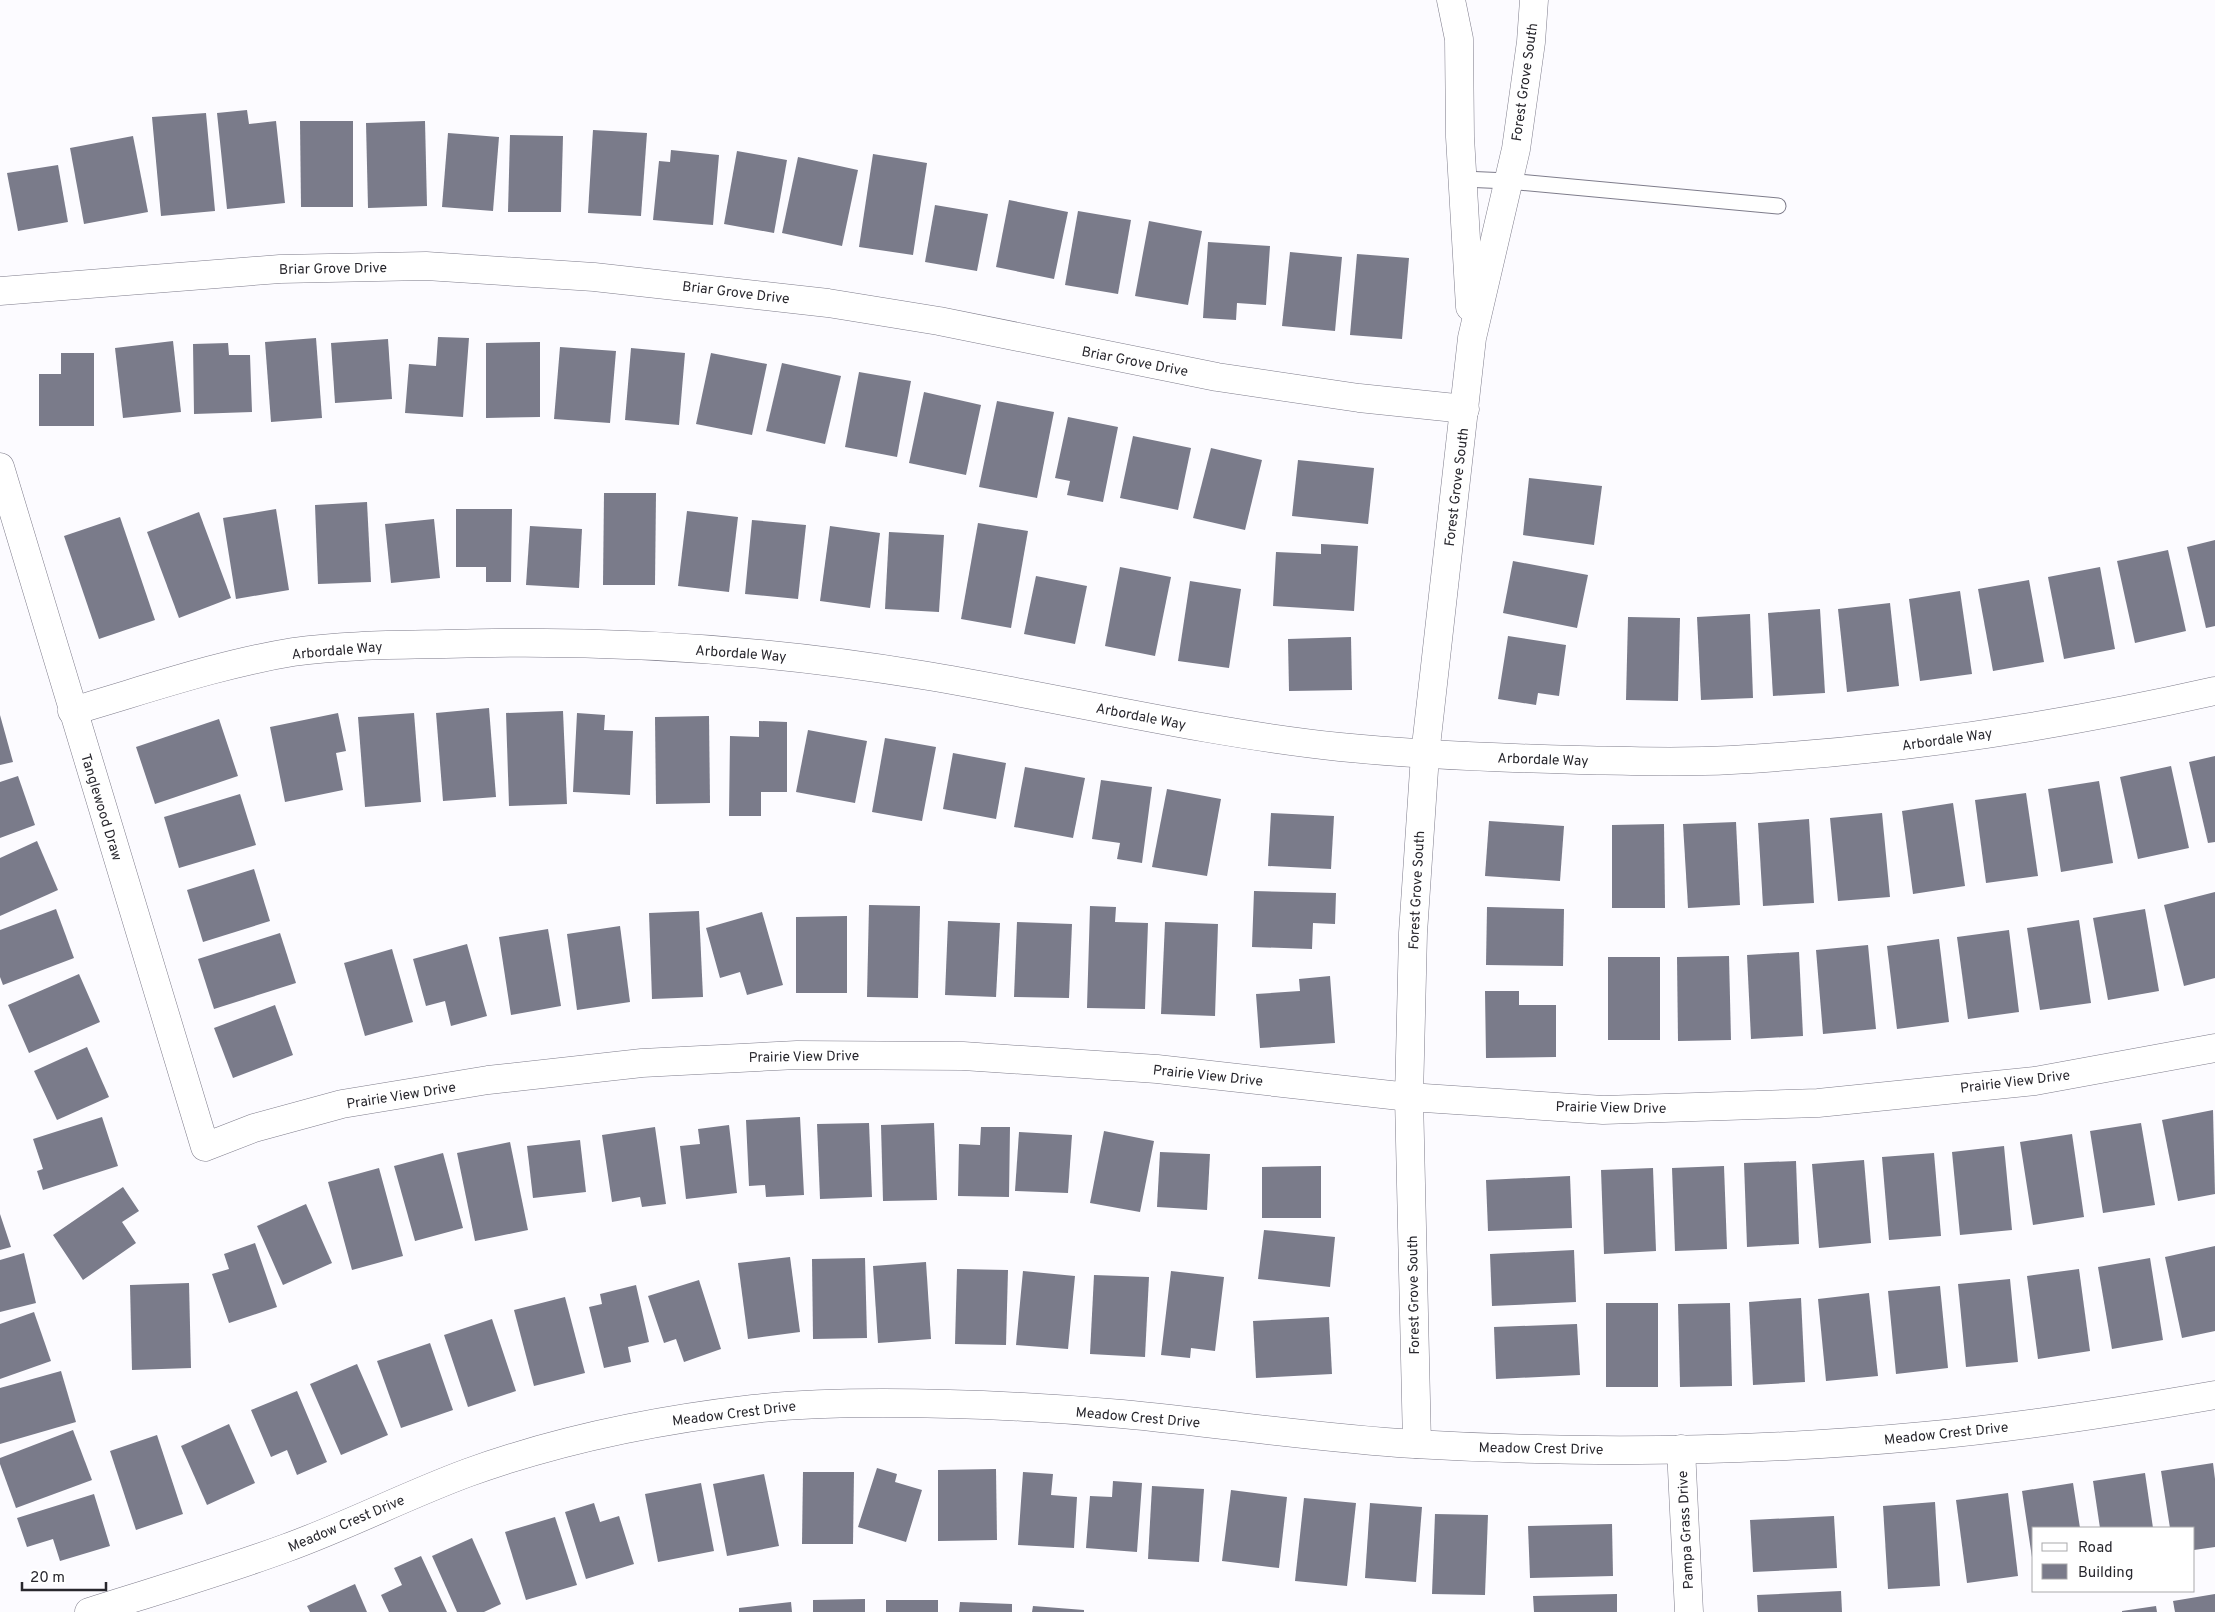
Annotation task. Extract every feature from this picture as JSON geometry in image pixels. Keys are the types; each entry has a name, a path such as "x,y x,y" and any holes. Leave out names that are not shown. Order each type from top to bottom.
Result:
{"street":[{"name":"Forest Grove South","path":"1451,0 1459,39 1463,179 1472,338"},
{"name":"Forest Grove South","path":"1417,1444 1409,1097 1413,933 1425,755 1472,338 1516,149 1530,52 1534,0"},
{"name":"Briar Grove Drive","path":"0,291 299,268 426,266 594,276 828,303 940,321 1217,377 1359,398 1465,409"},
{"name":"Tanglewood Draw","path":"0,467 205,1147"},
{"name":"Arbordale Way","path":"72,710 219,669 289,653 351,646 573,643 708,650 813,659 975,684 1206,728 1334,746 1425,755 1664,762 1780,757 1878,748 1984,735 2075,720 2215,691"},
{"name":"Prairie View Drive","path":"205,1147 254,1128 342,1104 488,1080 642,1063 797,1054 992,1058 1157,1069 1409,1097 1603,1110 1818,1103 2035,1081 2215,1048"},
{"name":"Meadow Crest Drive","path":"90,1612 290,1547 432,1487 504,1461 630,1429 752,1409 832,1404 981,1405 1120,1414 1307,1436 1417,1444 1532,1448 1681,1449 1790,1446 1924,1436 2080,1417 2215,1395"},
{"name":"Pampa Grass Drive","path":"1681,1449 1689,1612"}],"lane":[{"path":"1463,179 1508,180 1778,206"}],"building":[{"path":"247,110 249,124 276,121 285,203 227,209 217,113"},
{"path":"206,113 215,211 161,216 152,117"},
{"path":"300,121 353,121 353,207 301,207"},
{"path":"425,121 427,206 368,208 366,123"},
{"path":"593,130 647,133 641,216 588,213"},
{"path":"448,133 499,137 493,211 442,207"},
{"path":"510,135 563,136 561,212 508,212"},
{"path":"133,136 148,212 84,224 70,148"},
{"path":"671,150 719,155 713,225 653,220 659,161 670,162"},
{"path":"737,151 787,160 774,233 724,224"},
{"path":"873,154 927,163 913,255 859,247"},
{"path":"798,157 858,170 842,246 782,233"},
{"path":"58,165 68,222 18,231 7,173"},
{"path":"1009,200 1068,212 1054,279 996,267"},
{"path":"935,205 988,214 977,271 925,262"},
{"path":"1078,211 1131,220 1118,294 1065,285"},
{"path":"1149,221 1202,231 1188,305 1135,296"},
{"path":"1208,242 1270,246 1266,305 1237,303 1236,320 1203,318"},
{"path":"1290,252 1342,257 1335,331 1282,326"},
{"path":"1357,254 1409,258 1402,339 1350,335"},
{"path":"438,337 469,338 463,417 405,413 409,364 436,366"},
{"path":"316,338 322,418 271,422 265,342"},
{"path":"388,339 392,399 335,403 331,343"},
{"path":"173,341 181,412 123,418 115,348"},
{"path":"540,342 540,417 486,418 486,343"},
{"path":"228,343 229,355 250,355 252,412 194,414 193,344"},
{"path":"560,347 616,351 610,423 554,419"},
{"path":"631,348 685,353 679,425 625,420"},
{"path":"61,353 94,353 94,426 39,426 39,374 61,374"},
{"path":"711,353 767,364 752,435 696,424"},
{"path":"782,363 841,376 825,444 766,431"},
{"path":"859,372 911,381 897,457 845,447"},
{"path":"924,392 981,405 966,475 909,463"},
{"path":"997,401 1054,412 1037,498 979,487"},
{"path":"1068,417 1118,427 1103,502 1067,495 1070,481 1055,478"},
{"path":"1133,436 1191,448 1178,510 1120,498"},
{"path":"1211,448 1262,460 1245,530 1193,518"},
{"path":"1298,460 1374,468 1368,524 1292,516"},
{"path":"1529,478 1602,486 1594,545 1523,535"},
{"path":"604,493 656,493 655,585 603,585"},
{"path":"367,502 371,582 318,584 315,505"},
{"path":"276,509 289,590 236,599 223,518"},
{"path":"456,509 512,509 511,582 486,582 486,567 456,567"},
{"path":"687,511 738,517 729,592 678,586"},
{"path":"199,512 231,598 179,618 147,532"},
{"path":"120,517 155,620 99,639 64,536"},
{"path":"434,519 440,578 391,583 385,524"},
{"path":"752,520 806,525 798,599 745,594"},
{"path":"978,523 1028,531 1011,628 961,619"},
{"path":"530,526 582,529 579,588 526,585"},
{"path":"830,526 880,533 870,608 820,601"},
{"path":"889,532 944,535 939,612 885,609"},
{"path":"2215,540 2215,626 2206,628 2187,547"},
{"path":"1321,544 1358,546 1354,611 1273,606 1276,552 1321,554"},
{"path":"2168,550 2186,631 2135,643 2117,561"},
{"path":"1513,561 1588,575 1577,628 1503,613"},
{"path":"1120,567 1171,577 1155,656 1105,646"},
{"path":"2100,567 2115,649 2064,659 2048,577"},
{"path":"1036,576 1087,586 1075,644 1024,634"},
{"path":"2029,580 2044,662 1993,671 1978,589"},
{"path":"1190,581 1241,589 1229,668 1178,661"},
{"path":"1960,591 1972,674 1920,681 1909,599"},
{"path":"1890,603 1899,686 1847,692 1838,609"},
{"path":"1820,609 1825,693 1773,696 1768,613"},
{"path":"1750,614 1753,698 1701,700 1697,617"},
{"path":"1628,617 1680,618 1678,701 1626,700"},
{"path":"1508,636 1566,645 1559,696 1538,693 1536,705 1498,699"},
{"path":"1351,637 1352,690 1289,691 1288,639"},
{"path":"489,708 496,797 443,801 436,713"},
{"path":"563,711 567,804 509,806 506,713"},
{"path":"338,713 346,751 336,753 343,790 285,802 270,727"},
{"path":"414,713 421,802 365,807 358,717"},
{"path":"577,713 605,715 604,730 633,731 630,795 573,792"},
{"path":"0,715 13,762 0,765"},
{"path":"709,716 710,803 656,804 655,717"},
{"path":"219,719 238,776 155,804 136,747"},
{"path":"759,721 787,722 787,792 761,792 761,816 729,816 730,736 759,737"},
{"path":"808,730 867,741 855,803 796,792"},
{"path":"885,738 936,747 922,821 872,812"},
{"path":"953,753 1006,763 996,819 943,809"},
{"path":"2215,756 2215,842 2208,843 2189,762"},
{"path":"2171,766 2189,848 2138,859 2120,777"},
{"path":"1025,767 1085,778 1073,838 1014,827"},
{"path":"18,776 35,825 0,838 0,782"},
{"path":"1101,780 1152,787 1142,863 1117,859 1120,843 1092,839"},
{"path":"2099,781 2113,863 2061,872 2048,789"},
{"path":"1167,789 1221,799 1207,876 1152,867"},
{"path":"2026,793 2038,876 1986,883 1975,800"},
{"path":"240,794 256,845 179,868 164,817"},
{"path":"1953,803 1965,886 1913,894 1902,811"},
{"path":"1271,813 1334,816 1331,869 1268,866"},
{"path":"1882,813 1890,897 1838,901 1830,818"},
{"path":"1809,819 1814,903 1763,906 1758,823"},
{"path":"1489,821 1564,826 1560,881 1485,876"},
{"path":"1736,822 1740,905 1688,908 1683,824"},
{"path":"1664,824 1665,908 1612,908 1612,825"},
{"path":"37,841 58,890 0,916 0,858"},
{"path":"254,869 270,921 203,942 187,890"},
{"path":"1254,891 1336,893 1335,924 1313,923 1312,949 1252,947"},
{"path":"2215,892 2215,978 2184,986 2164,905"},
{"path":"869,905 920,906 918,998 867,997"},
{"path":"1090,906 1116,907 1115,922 1148,923 1145,1009 1087,1008"},
{"path":"1487,907 1564,909 1563,966 1486,965"},
{"path":"56,909 74,958 3,985 0,977 0,930"},
{"path":"2145,909 2159,991 2108,1000 2093,918"},
{"path":"699,911 703,997 652,999 649,913"},
{"path":"762,912 783,985 747,995 740,972 720,978 706,928"},
{"path":"847,916 847,993 796,993 796,917"},
{"path":"2079,920 2091,1003 2040,1010 2027,928"},
{"path":"948,921 1000,923 996,997 945,995"},
{"path":"1017,922 1072,924 1069,998 1014,997"},
{"path":"1165,922 1218,924 1215,1016 1161,1014"},
{"path":"620,926 630,1002 577,1010 567,934"},
{"path":"548,929 561,1006 511,1015 499,937"},
{"path":"2009,930 2019,1012 1968,1019 1957,937"},
{"path":"280,933 296,983 214,1009 198,959"},
{"path":"1939,939 1949,1022 1897,1029 1887,946"},
{"path":"467,944 487,1016 451,1026 445,1001 426,1006 413,959"},
{"path":"1868,945 1876,1029 1823,1034 1816,950"},
{"path":"392,949 413,1022 365,1036 344,963"},
{"path":"1799,952 1803,1036 1751,1039 1747,955"},
{"path":"1729,956 1731,1040 1678,1041 1677,957"},
{"path":"1608,957 1660,957 1660,1040 1608,1040"},
{"path":"79,974 100,1022 29,1053 8,1005"},
{"path":"1330,976 1335,1043 1260,1048 1256,994 1300,991 1299,979"},
{"path":"1485,991 1519,991 1519,1005 1556,1005 1556,1057 1486,1058"},
{"path":"275,1005 293,1055 233,1078 214,1028"},
{"path":"87,1047 109,1097 57,1120 34,1071"},
{"path":"2213,1110 2215,1194 2178,1201 2162,1120"},
{"path":"102,1117 118,1166 43,1190 37,1171 43,1169 33,1139"},
{"path":"800,1117 804,1195 766,1197 765,1185 749,1186 746,1120"},
{"path":"869,1123 872,1197 820,1199 817,1124"},
{"path":"934,1123 937,1200 883,1201 881,1125"},
{"path":"2141,1123 2155,1205 2103,1213 2090,1131"},
{"path":"729,1125 737,1193 686,1199 680,1146 700,1144 698,1129"},
{"path":"655,1127 666,1204 642,1207 640,1197 612,1202 602,1135"},
{"path":"981,1127 1010,1127 1009,1197 958,1196 959,1144 980,1145"},
{"path":"1104,1131 1154,1141 1140,1212 1090,1203"},
{"path":"1019,1132 1072,1135 1068,1193 1015,1191"},
{"path":"2072,1134 2084,1217 2033,1225 2020,1142"},
{"path":"580,1140 586,1192 533,1198 527,1146"},
{"path":"510,1142 528,1230 475,1241 457,1153"},
{"path":"2004,1146 2012,1230 1960,1235 1952,1152"},
{"path":"1160,1152 1210,1154 1207,1210 1157,1207"},
{"path":"443,1153 463,1228 415,1241 394,1166"},
{"path":"1934,1153 1941,1236 1889,1240 1882,1157"},
{"path":"1864,1160 1871,1243 1819,1248 1812,1164"},
{"path":"1796,1161 1799,1244 1747,1247 1744,1163"},
{"path":"1321,1166 1321,1218 1262,1218 1262,1167"},
{"path":"1724,1166 1727,1249 1675,1251 1672,1168"},
{"path":"379,1168 403,1256 352,1270 328,1182"},
{"path":"1653,1168 1656,1251 1604,1254 1601,1170"},
{"path":"1570,1176 1572,1228 1488,1231 1486,1180"},
{"path":"123,1187 139,1211 122,1222 136,1243 83,1280 53,1235"},
{"path":"306,1204 332,1263 283,1285 257,1226"},
{"path":"0,1214 11,1247 0,1250"},
{"path":"1264,1230 1335,1237 1330,1287 1258,1279"},
{"path":"255,1243 277,1307 229,1323 212,1274 229,1269 224,1254"},
{"path":"2215,1246 2215,1331 2182,1338 2165,1257"},
{"path":"1574,1250 1576,1302 1492,1306 1490,1254"},
{"path":"24,1253 36,1303 0,1312 0,1260"},
{"path":"790,1257 800,1332 748,1339 738,1263"},
{"path":"865,1258 867,1338 813,1339 812,1259"},
{"path":"2150,1258 2163,1340 2112,1349 2098,1267"},
{"path":"926,1262 931,1339 878,1343 873,1266"},
{"path":"957,1269 1008,1270 1006,1345 955,1344"},
{"path":"2079,1269 2090,1351 2038,1359 2027,1276"},
{"path":"1023,1271 1075,1276 1068,1349 1016,1345"},
{"path":"1171,1271 1224,1277 1215,1351 1191,1348 1190,1358 1161,1355"},
{"path":"1094,1275 1149,1277 1145,1357 1090,1354"},
{"path":"2010,1279 2018,1362 1966,1367 1958,1284"},
{"path":"699,1280 721,1349 684,1362 676,1339 664,1343 648,1296"},
{"path":"189,1283 191,1368 132,1370 130,1285"},
{"path":"636,1285 649,1342 628,1347 631,1362 604,1368 589,1307 602,1304 600,1294"},
{"path":"1940,1286 1948,1368 1896,1374 1888,1291"},
{"path":"1869,1293 1878,1376 1826,1381 1818,1299"},
{"path":"565,1297 585,1373 534,1386 514,1310"},
{"path":"1801,1298 1805,1382 1753,1385 1749,1302"},
{"path":"1606,1303 1658,1303 1658,1387 1606,1387"},
{"path":"1730,1303 1732,1386 1680,1387 1678,1304"},
{"path":"34,1312 51,1361 0,1379 0,1324"},
{"path":"1329,1317 1332,1374 1256,1378 1253,1321"},
{"path":"492,1319 516,1391 468,1407 444,1335"},
{"path":"1577,1324 1580,1375 1496,1379 1494,1327"},
{"path":"430,1343 453,1410 401,1428 377,1361"},
{"path":"357,1364 388,1435 341,1455 310,1384"},
{"path":"61,1371 76,1422 0,1444 0,1388"},
{"path":"297,1391 327,1462 297,1475 287,1450 271,1457 251,1410"},
{"path":"229,1424 255,1483 207,1505 181,1446"},
{"path":"73,1430 92,1480 16,1508 0,1464 0,1458"},
{"path":"157,1435 183,1514 136,1530 110,1451"},
{"path":"2213,1463 2215,1479 2215,1547 2195,1550 2195,1527 2170,1527 2161,1471"},
{"path":"877,1468 897,1474 895,1482 922,1490 906,1542 858,1527"},
{"path":"996,1469 997,1540 938,1541 938,1470"},
{"path":"803,1472 854,1472 853,1544 802,1544"},
{"path":"1023,1472 1053,1474 1051,1495 1077,1497 1074,1548 1018,1545"},
{"path":"2145,1473 2153,1527 2100,1527 2093,1481"},
{"path":"764,1474 779,1546 727,1556 713,1484"},
{"path":"1113,1481 1142,1483 1137,1552 1086,1548 1090,1496 1112,1497"},
{"path":"701,1483 714,1551 658,1562 645,1494"},
{"path":"2073,1483 2080,1527 2032,1527 2032,1557 2022,1491"},
{"path":"1152,1486 1204,1489 1199,1562 1148,1559"},
{"path":"1231,1490 1287,1497 1279,1568 1222,1561"},
{"path":"2008,1493 2018,1576 1967,1583 1956,1500"},
{"path":"94,1494 110,1546 60,1561 53,1539 27,1547 17,1518"},
{"path":"1304,1498 1356,1503 1347,1586 1295,1581"},
{"path":"1935,1502 1940,1586 1888,1589 1883,1506"},
{"path":"594,1503 600,1522 619,1516 634,1564 586,1579 565,1512"},
{"path":"1370,1503 1422,1507 1416,1582 1365,1578"},
{"path":"1435,1514 1488,1515 1485,1595 1432,1594"},
{"path":"1834,1516 1837,1568 1753,1572 1750,1520"},
{"path":"555,1517 577,1585 526,1600 505,1532"},
{"path":"1612,1524 1613,1576 1530,1578 1528,1526"},
{"path":"472,1538 501,1604 484,1612 457,1612 432,1556"},
{"path":"421,1556 447,1612 389,1612 381,1595 402,1585 394,1568"},
{"path":"355,1584 367,1612 310,1612 307,1606"},
{"path":"1841,1591 1842,1612 1758,1612 1757,1595"},
{"path":"1617,1594 1617,1612 1534,1612 1533,1596"},
{"path":"2215,1594 2215,1612 2175,1612 2173,1601"},
{"path":"865,1599 865,1612 813,1612 813,1600"},
{"path":"886,1600 938,1600 938,1612 886,1612"},
{"path":"791,1602 792,1612 739,1612 739,1608"},
{"path":"960,1602 1012,1604 1012,1612 959,1612"},
{"path":"1033,1606 1084,1610 1084,1612 1032,1612"},
{"path":"2156,1606 2157,1612 2122,1612 2122,1611"}]}
